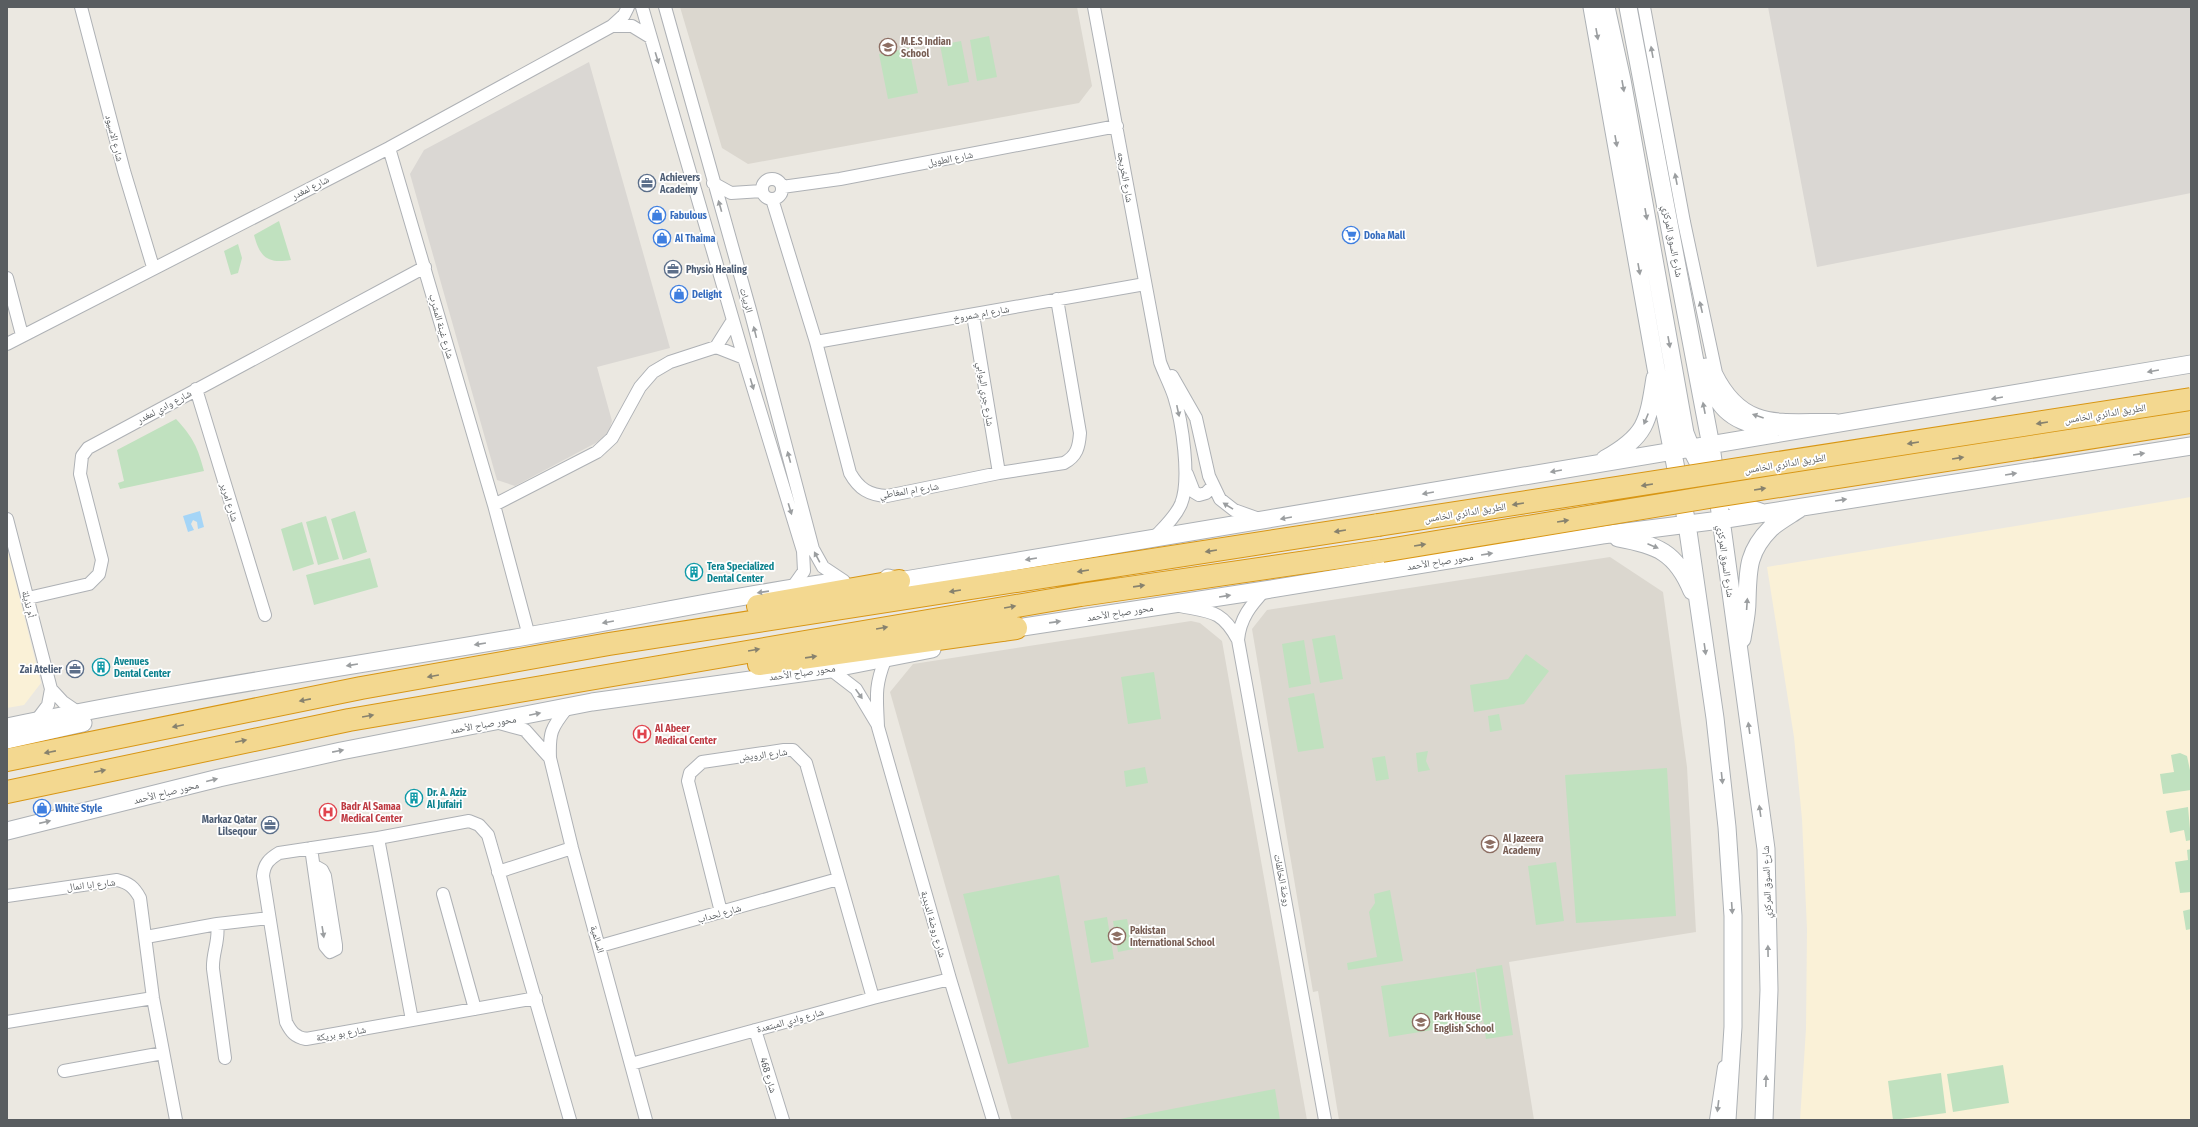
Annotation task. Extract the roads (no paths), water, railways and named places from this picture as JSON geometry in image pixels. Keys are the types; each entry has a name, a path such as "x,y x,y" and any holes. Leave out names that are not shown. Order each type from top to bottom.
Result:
{"highway":[{"name":"الطريق الدائري الخامس","path":"515,661 617,643 1378,525 1719,474 2191,399"},
{"path":"7,792 317,726 591,678 1081,595 1382,551 1709,497 2191,422"},
{"path":"7,760 353,690 515,661 559,644 899,581"},
{"path":"591,678 627,679 708,671 1016,628"}],"street":[{"name":"شارع الاسيود","path":"81,7 124,171 153,267"},
{"name":"شارع لمغدر","path":"7,344 153,267 389,148 612,26 624,15 628,7"},
{"name":"الربيات","path":"642,7 744,358 803,551 804,571 792,588"},
{"name":"الربيات","path":"665,7 713,184 750,310 813,549 824,567 844,581"},
{"name":"شارع الخريجه","path":"1094,7 1160,362 1178,411 1185,469 1185,486 1180,506 1166,525 1152,540"},
{"path":"1592,7 1656,368 1674,452 1687,524 1715,718 1727,827 1733,916 1733,1026 1727,1120"},
{"path":"1606,7 1622,80 1685,433 1701,468 1716,488 1735,502 1761,513"},
{"name":"شارع السوق المركزي","path":"1628,7 1711,446 1766,849 1769,990 1764,1120"},
{"name":"شارع السوق المركزي","path":"1644,7 1697,287 1713,363 1724,389 1737,405 1755,415 1766,418 1866,420"},
{"name":"شارع لمغدر","path":"612,26 632,26 650,37"},
{"name":"شارع الطويل","path":"782,187 840,178 1117,126"},
{"name":"شارع غينة المشرب","path":"389,148 494,505 529,636"},
{"path":"770,179 775,179 782,187 780,195 772,199 768,198 762,191 762,186 770,179"},
{"path":"713,184 730,193 762,191"},
{"name":"شارع ام المغاطي","path":"772,199 816,342 850,474 856,484 875,496 887,496 999,473 1064,464 1076,453 1080,433 1057,299"},
{"name":"شارع وادي لمغدر","path":"28,598 89,584 99,574 102,560 80,474 82,456 88,448 425,267"},
{"path":"7,278 22,335"},
{"name":"شارع ام شمروخ","path":"816,342 1145,284"},
{"path":"1686,312 1714,391 1725,408 1737,418 1754,426 1765,428 1802,426 1818,429"},
{"name":"شارع جري اليوابي","path":"972,315 999,473"},
{"path":"716,347 733,320"},
{"path":"494,505 597,452 612,438 640,388 653,372 670,362 716,347 744,358"},
{"name":"شارع الخريجه","path":"1158,348 1168,371 1196,418 1209,476 1222,503 1234,510 1264,521"},
{"path":"7,727 79,712 290,675 529,636 750,594 883,577 899,581 1152,540 1595,464 1818,429 2191,364"},
{"path":"1595,464 1626,447 1640,431 1648,414 1656,368"},
{"name":"شارع امرير","path":"196,389 265,615"},
{"path":"1602,535 1720,520 2191,446"},
{"name":"شارع الخريجه","path":"1185,469 1192,488 1199,495 1206,493 1213,486"},
{"path":"1739,656 1747,603 1748,569 1752,553 1760,540 1772,527 1802,506"},
{"name":"أم نذيلة","path":"7,518 51,689 48,705 36,721"},
{"path":"1602,535 1646,543 1660,549 1673,558 1684,573 1700,610"},
{"name":"محور صباح الأحمد","path":"7,831 295,760 600,701 830,669 884,660 982,639 1016,628 1265,590 1602,535"},
{"name":"روضة الخالفات","path":"1265,590 1246,612 1240,626 1238,640 1325,1120"},
{"name":"روضة الخالفات","path":"1171,604 1214,612 1225,619 1238,640"},
{"name":"شارع روضة الدبدبة","path":"884,660 876,681 878,727 950,980 992,1120"},
{"name":"شارع روضة الدبدبة","path":"830,669 856,689 878,727"},
{"name":"أم نذيلة","path":"51,689 62,702 79,712"},
{"path":"7,740 98,719 112,714 125,705"},
{"name":"السالمية","path":"567,708 551,731 549,744 550,758 572,848 600,946 646,1120"},
{"name":"السالمية","path":"492,722 516,726 525,730 550,758"},
{"name":"شارع الرويض","path":"721,912 688,781 690,773 702,762 793,750 806,762 873,998"},
{"name":"شارع بو بريكة","path":"536,998 306,1038 293,1034 286,1022 262,876 266,863 279,853 378,838 469,820 474,822 488,835 536,998 570,1120"},
{"path":"378,838 412,1020"},
{"path":"311,848 315,866 314,878 325,910"},
{"path":"498,872 572,848"},
{"name":"شارع لحداب","path":"600,946 838,879"},
{"name":"شارع ابا انمال","path":"7,896 117,880 129,883 135,890 140,898 153,998 176,1120"},
{"path":"443,894 475,1009"},
{"path":"146,937 217,924 269,918"},
{"path":"217,924 219,934 213,956 213,969 225,1058"},
{"name":"شارع وادي المبتعدة","path":"631,1064 873,998 950,980"},
{"path":"7,1022 153,998"},
{"path":"1716,1120 1721,1083 1733,1026"},
{"name":"شارع 468","path":"755,1030 783,1120"},
{"path":"64,1071 163,1053"}],"water":[{"path":"200,511 204,527 198,529 197,522 193,520 191,524 194,530 188,532 183,516"}],"place":[{"name":"M.E.S Indian School","path":"888,47"},
{"name":"Achievers Academy","path":"647,183"},
{"name":"Fabulous","path":"657,215"},
{"name":"Doha Mall","path":"1351,235"},
{"name":"Al Thaima","path":"662,238"},
{"name":"Physio Healing","path":"673,269"},
{"name":"Delight","path":"679,294"},
{"name":"Tera Specialized Dental Center","path":"694,572"},
{"name":"Avenues Dental Center","path":"101,667"},
{"name":"Zai Atelier","path":"75,669"},
{"name":"Al Abeer Medical Center","path":"642,734"},
{"name":"Dr. A. Aziz Al Jufairi","path":"414,798"},
{"name":"White Style","path":"42,808"},
{"name":"Badr Al Samaa Medical Center","path":"328,812"},
{"name":"Markaz Qatar Lilseqour","path":"270,825"},
{"name":"Al Jazeera Academy","path":"1490,844"},
{"name":"Pakistan International School","path":"1117,936"},
{"name":"Park House English School","path":"1421,1022"}]}
